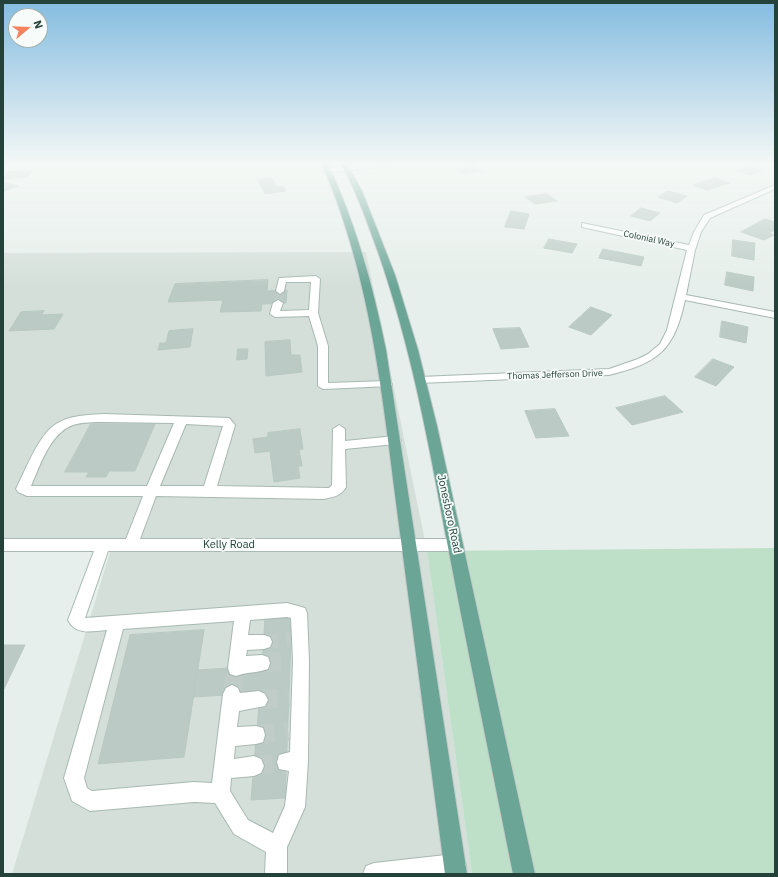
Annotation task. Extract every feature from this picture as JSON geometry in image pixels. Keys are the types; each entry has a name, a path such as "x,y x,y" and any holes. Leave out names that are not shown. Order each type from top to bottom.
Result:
{"main road":[{"path":"340,205 356,248 370,294 387,384 456,869"},
{"name":"Jonesboro Road","path":"364,205 392,276 420,380 524,874"}],"street":[{"name":"Thomas Jefferson Drive","path":"420,380 609,372 628,367 653,356 663,347 671,331 681,297 690,248 700,225 707,217 734,205"},
{"name":"Colonial Way","path":"585,225 690,248"},
{"path":"280,291 282,280 316,279 313,313 323,346 323,386 387,384"},
{"path":"681,297 775,315"},
{"path":"278,303 276,314 313,313"},
{"path":"209,491 228,425 225,421 104,418 79,419 66,423 55,430 23,489 27,491 209,491 324,494 333,492 339,487 339,429"},
{"path":"132,545 151,491 181,421"},
{"path":"339,446 395,440"},
{"name":"Kelly Road","path":"3,545 455,545"},
{"path":"103,545 76,620 82,624 117,623 287,610 299,613 296,639 293,762 295,807 277,847 276,874"},
{"path":"244,614 236,666 262,663"},
{"path":"117,623 74,778 79,794 90,801 194,792 220,793"},
{"path":"240,643 264,642"},
{"path":"259,700 232,699 220,793 241,827 277,847"},
{"path":"228,737 256,735"},
{"path":"223,770 254,766"},
{"path":"374,874 456,869"}],"shaded area":[{"path":"366,252 427,551 472,874 12,874 111,549 3,551 3,253"}],"green space":[{"path":"775,548 775,874 472,874 427,551"}],"building":[{"path":"641,208 660,213 650,221 631,216"},
{"path":"511,211 529,214 524,229 505,227"},
{"path":"765,219 775,222 775,230 769,233 774,235 764,240 741,232"},
{"path":"549,239 577,244 572,253 544,248"},
{"path":"733,240 755,243 754,260 732,256"},
{"path":"603,249 644,257 641,266 599,258"},
{"path":"727,272 754,277 753,291 725,285"},
{"path":"268,280 267,291 287,290 286,303 262,304 261,311 220,312 223,300 168,302 175,284"},
{"path":"591,307 612,315 591,335 569,327"},
{"path":"44,311 41,315 63,314 54,329 9,331 21,312"},
{"path":"722,321 748,327 746,343 720,337"},
{"path":"520,328 529,347 501,349 493,329"},
{"path":"193,329 190,347 158,350 160,343 166,343 169,331"},
{"path":"290,340 291,355 300,355 302,372 266,376 265,342"},
{"path":"238,349 248,349 247,359 237,360"},
{"path":"713,359 734,367 716,386 695,377"},
{"path":"665,396 683,412 632,425 616,408"},
{"path":"555,409 569,436 536,438 525,411"},
{"path":"91,424 155,424 135,471 109,471 106,477 86,477 89,472 65,472"},
{"path":"300,429 303,449 299,450 302,466 298,466 300,478 274,482 270,451 255,453 253,439 268,437 268,433"},
{"path":"292,615 285,798 251,800 260,693 193,697 197,670 262,666 265,617"},
{"path":"204,630 184,757 98,764 130,635"},
{"path":"3,645 25,645 3,691"}],"tunnel":[{"path":"278,303 280,291"},
{"path":"264,642 292,639"},
{"path":"262,663 291,661"},
{"path":"232,694 236,668"},
{"path":"259,700 289,697"},
{"path":"256,735 288,731"},
{"path":"254,766 286,762"}]}
